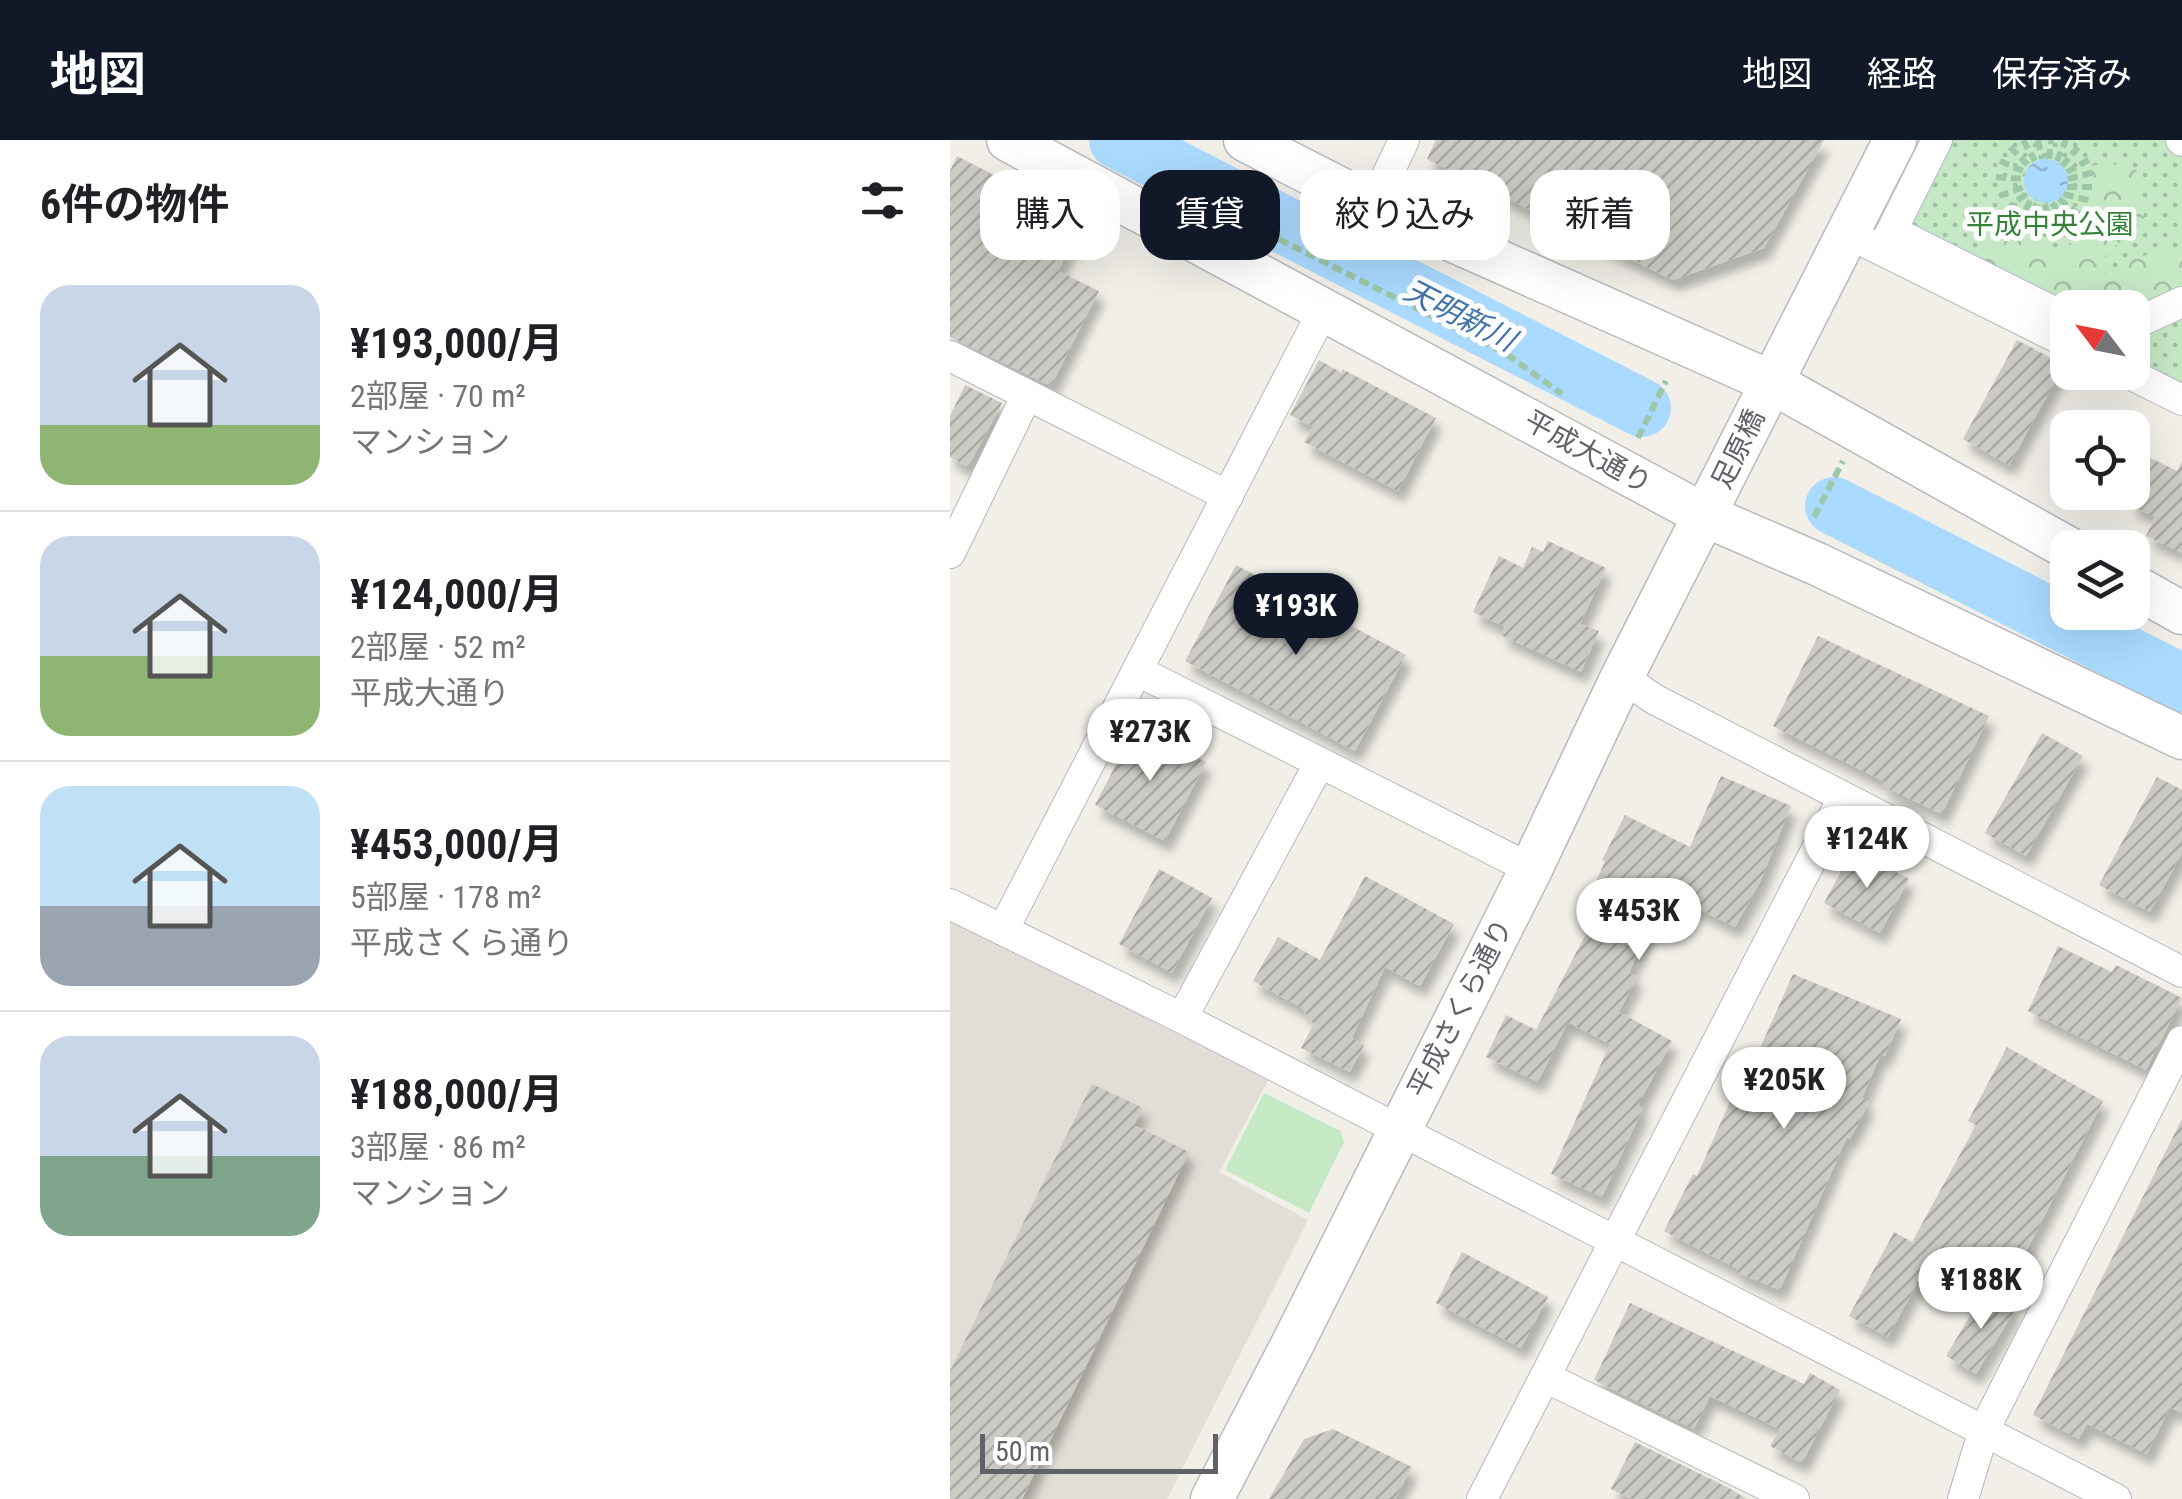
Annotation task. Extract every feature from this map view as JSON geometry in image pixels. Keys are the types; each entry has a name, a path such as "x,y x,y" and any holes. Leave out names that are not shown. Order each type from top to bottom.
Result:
{"street":[{"name":"平成大通り","path":"1008,140 1706,516 1817,564 2182,738"},
{"path":"1246,140 1304,170"},
{"path":"1390,170 1404,140"},
{"path":"1876,234 1895,140"},
{"path":"1771,382 1937,140"},
{"path":"1876,234 2050,312"},
{"path":"1876,234 2050,333"},
{"path":"1496,260 1771,382 2050,538"},
{"path":"2150,317 2182,302"},
{"path":"1003,930 1324,309"},
{"path":"950,356 1228,496"},
{"path":"2150,361 2182,377"},
{"name":"足原橋","path":"1706,516 1771,382"},
{"path":"2150,384 2182,400"},
{"path":"950,553 1027,396"},
{"name":"平成さくら通り","path":"1212,1499 1532,869 1622,677 1706,516"},
{"path":"2150,595 2182,613"},
{"path":"1138,670 1532,869"},
{"path":"1622,677 1654,699 2182,972"},
{"path":"1182,1018 1319,764"},
{"path":"1482,1499 1843,798"},
{"path":"950,904 1182,1018 2116,1499"},
{"path":"1963,1499 1984,1430 2182,1042"},
{"path":"1545,1376 1742,1486 1794,1499"}],"path":[{"path":"2023,140 2067,224"},
{"path":"2038,140 2051,230"},
{"path":"2034,229 2051,140"},
{"path":"2019,223 2066,140"},
{"path":"2006,210 2045,181 2080,145"},
{"path":"2010,147 2080,215"},
{"path":"2045,181 2090,159"},
{"path":"2000,162 2091,201"},
{"path":"1998,196 2045,181 2095,172"},
{"path":"1996,177 2095,187"},
{"path":"1280,239 1505,353 1567,398"},
{"path":"1623,433 1636,442 1666,381"},
{"path":"1814,517 1843,460"}],"shaded area":[{"path":"950,921 1269,1079 1219,1172 1308,1220 1167,1499 950,1499"}],"green space":[{"name":"平成中央公園","path":"1937,140 2182,140 2182,383 2150,367 2150,290 2069,290 1888,238"},
{"path":"2126,164 2142,174 2144,218 2087,275 2118,272 2136,257 2182,252 2182,315 2150,321 2150,290 2050,290 2050,299 1973,262 1984,230 2008,210 2039,216 2043,239 2060,252 2076,235 2079,198 2094,165"},
{"path":"1264,1093 1341,1131 1344,1142 1309,1213 1225,1170"}],"water":[{"path":"2046,159 2062,165 2068,181 2062,197 2046,203 2030,197 2024,181 2030,165"}],"building":[{"path":"1436,140 1824,140 1764,248 1673,280 1632,260 1670,260 1670,170 1530,170 1530,210 1510,200 1510,170 1449,170 1427,159"},
{"path":"957,156 984,170 980,170 980,260 1063,260 1058,271 1099,291 1051,386 950,337 950,171"},
{"path":"2017,340 2050,358 2050,390 2009,465 1963,439"},
{"path":"1319,360 1436,418 1398,491 1304,442 1313,427 1290,415"},
{"path":"965,385 1002,403 968,467 950,457 950,416"},
{"path":"2150,458 2177,471 2182,461 2182,553 2150,538 2155,517 2140,510 2150,510"},
{"path":"1548,541 1606,568 1580,624 1599,631 1581,672 1501,635 1505,627 1473,612 1499,556 1523,568 1532,547 1543,552"},
{"path":"1236,565 1406,655 1355,751 1185,661"},
{"path":"1818,636 1989,716 1942,814 1773,726"},
{"path":"1136,726 1206,762 1165,841 1095,805"},
{"path":"2042,733 2083,756 2026,856 1985,833"},
{"path":"1721,776 1791,806 1760,882 1735,927 1665,892 1629,973 1637,977 1619,1012 1672,1041 1638,1105 1643,1108 1602,1197 1551,1174 1610,1044 1568,1022 1538,1082 1486,1057 1506,1015 1536,1030 1591,924 1580,919 1605,861 1602,860 1625,815 1690,847"},
{"path":"2157,777 2182,790 2182,853 2150,912 2099,885"},
{"path":"1853,849 1909,879 1880,933 1824,903"},
{"path":"1159,869 1212,898 1172,973 1119,944"},
{"path":"1365,876 1454,924 1420,986 1385,967 1352,1038 1364,1045 1350,1072 1301,1048 1314,1024 1302,1008 1253,981 1278,937 1320,960"},
{"path":"2058,946 2112,972 2116,965 2182,998 2146,1070 2028,1011"},
{"path":"1793,974 1901,1019 1862,1098 1869,1102 1850,1139 1847,1137 1780,1290 1736,1272 1738,1269 1664,1231 1693,1174 1697,1176 1736,1088 1741,1091"},
{"path":"2007,1047 2103,1101 2007,1289 1933,1253 1888,1337 1849,1316 1894,1232 1912,1242 1976,1125 1968,1121"},
{"path":"1092,1084 1143,1108 1134,1125 1189,1152 1022,1499 950,1499 950,1371"},
{"path":"2182,1119 2182,1414 2170,1407 2147,1454 2087,1424 2079,1439 2033,1415"},
{"path":"1462,1252 1548,1297 1521,1348 1436,1303"},
{"path":"1986,1289 2016,1308 1976,1374 1946,1356"},
{"path":"1630,1303 1804,1384 1810,1373 1840,1390 1802,1463 1770,1446 1780,1429 1710,1396 1694,1429 1594,1380"},
{"path":"1333,1429 1412,1467 1395,1499 1269,1499 1304,1439"},
{"path":"1635,1442 1747,1499 1632,1499 1611,1489"}],"waterway":[{"name":"天明新川","path":"1118,140 1642,408"},
{"name":"天明新川","path":"1834,506 2182,683"}]}
